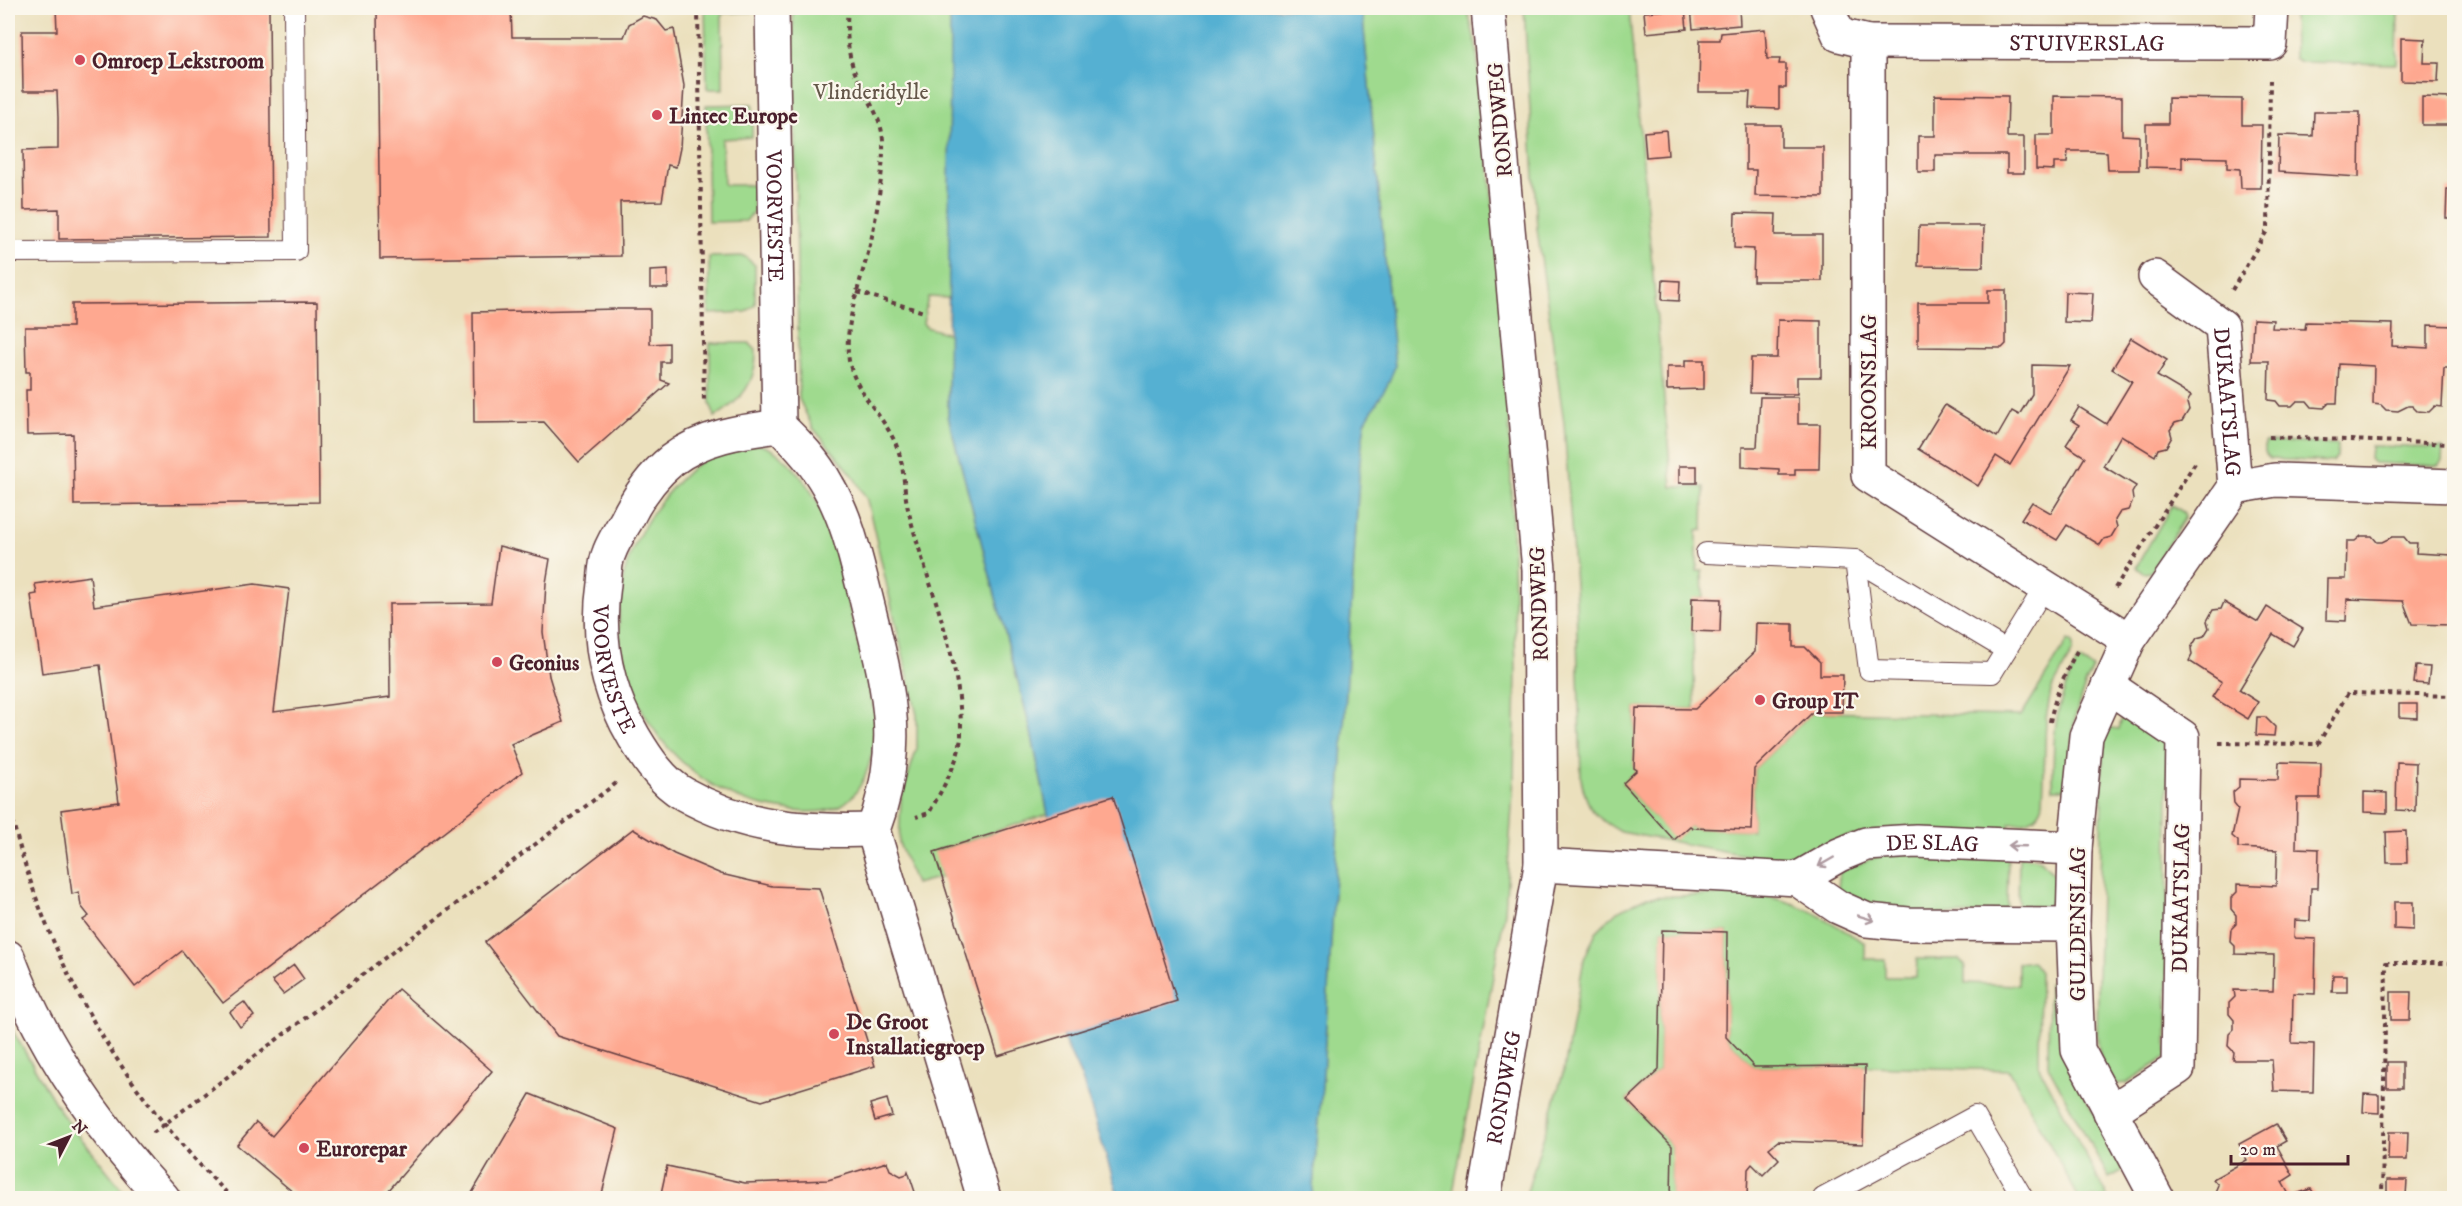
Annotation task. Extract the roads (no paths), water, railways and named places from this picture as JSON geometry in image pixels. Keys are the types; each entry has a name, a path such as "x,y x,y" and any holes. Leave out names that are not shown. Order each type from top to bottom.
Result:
{"street":[{"name":"VOORVESTE","path":"772,8 779,426 737,431 705,441 673,460 639,495 608,555 600,615 604,666 622,718 647,760 682,794 735,818 778,829 873,830"},
{"name":"RONDWEG","path":"1485,1198 1541,865 1539,570 1488,8"},
{"path":"1827,8 1839,35 1868,42"},
{"name":"STUIVERSLAG","path":"1868,42 2270,43 2272,8"},
{"name":"KROONSLAG","path":"1868,42 1868,475 2044,588 2130,640"},
{"name":"DUKAATSLAG","path":"2130,640 2235,487 2222,326 2155,277"},
{"path":"779,426 808,455 824,478 850,535 889,692 891,749 886,796 873,830 984,1198"},
{"name":"DUKAATSLAG","path":"2235,487 2276,480 2454,486"},
{"name":"GULDENSLAG","path":"2130,640 2086,736 2075,848 2073,925 2079,1050 2157,1198"},
{"name":"DUKAATSLAG","path":"2108,686 2183,737 2178,1068 2110,1112"},
{"name":"DE SLAG","path":"1797,879 1839,855 1866,844 1916,841 2075,848"},
{"path":"1541,865 1797,879 1838,906 1867,920 1908,924 2073,925"},
{"path":"8,957 21,992 72,1083 124,1155 164,1198"}],"lane":[{"path":"8,252 296,251 294,8"},
{"path":"1706,553 1855,560 2006,650"},
{"path":"1855,560 1869,670 1992,673 2044,588"},
{"path":"1823,1198 1975,1116 2022,1198"}],"water":[{"path":"950,8 1362,8 1395,367 1387,386 1365,422 1360,460 1323,1075 1312,1198 1119,1198 1082,1079 1055,1021 1063,865 1048,814 1030,727 948,416"}],"place":[{"name":"Omroep Lekstroom","path":"80,60"},
{"name":"Lintec Europe","path":"657,115"},
{"name":"Geonius","path":"497,662"},
{"name":"Group IT","path":"1760,700"},
{"name":"De Groot Installatiegroep","path":"834,1034"},
{"name":"Eurorepar","path":"304,1148"}],"park label":[{"name":"Vlinderidylle","path":"871,91"}]}
